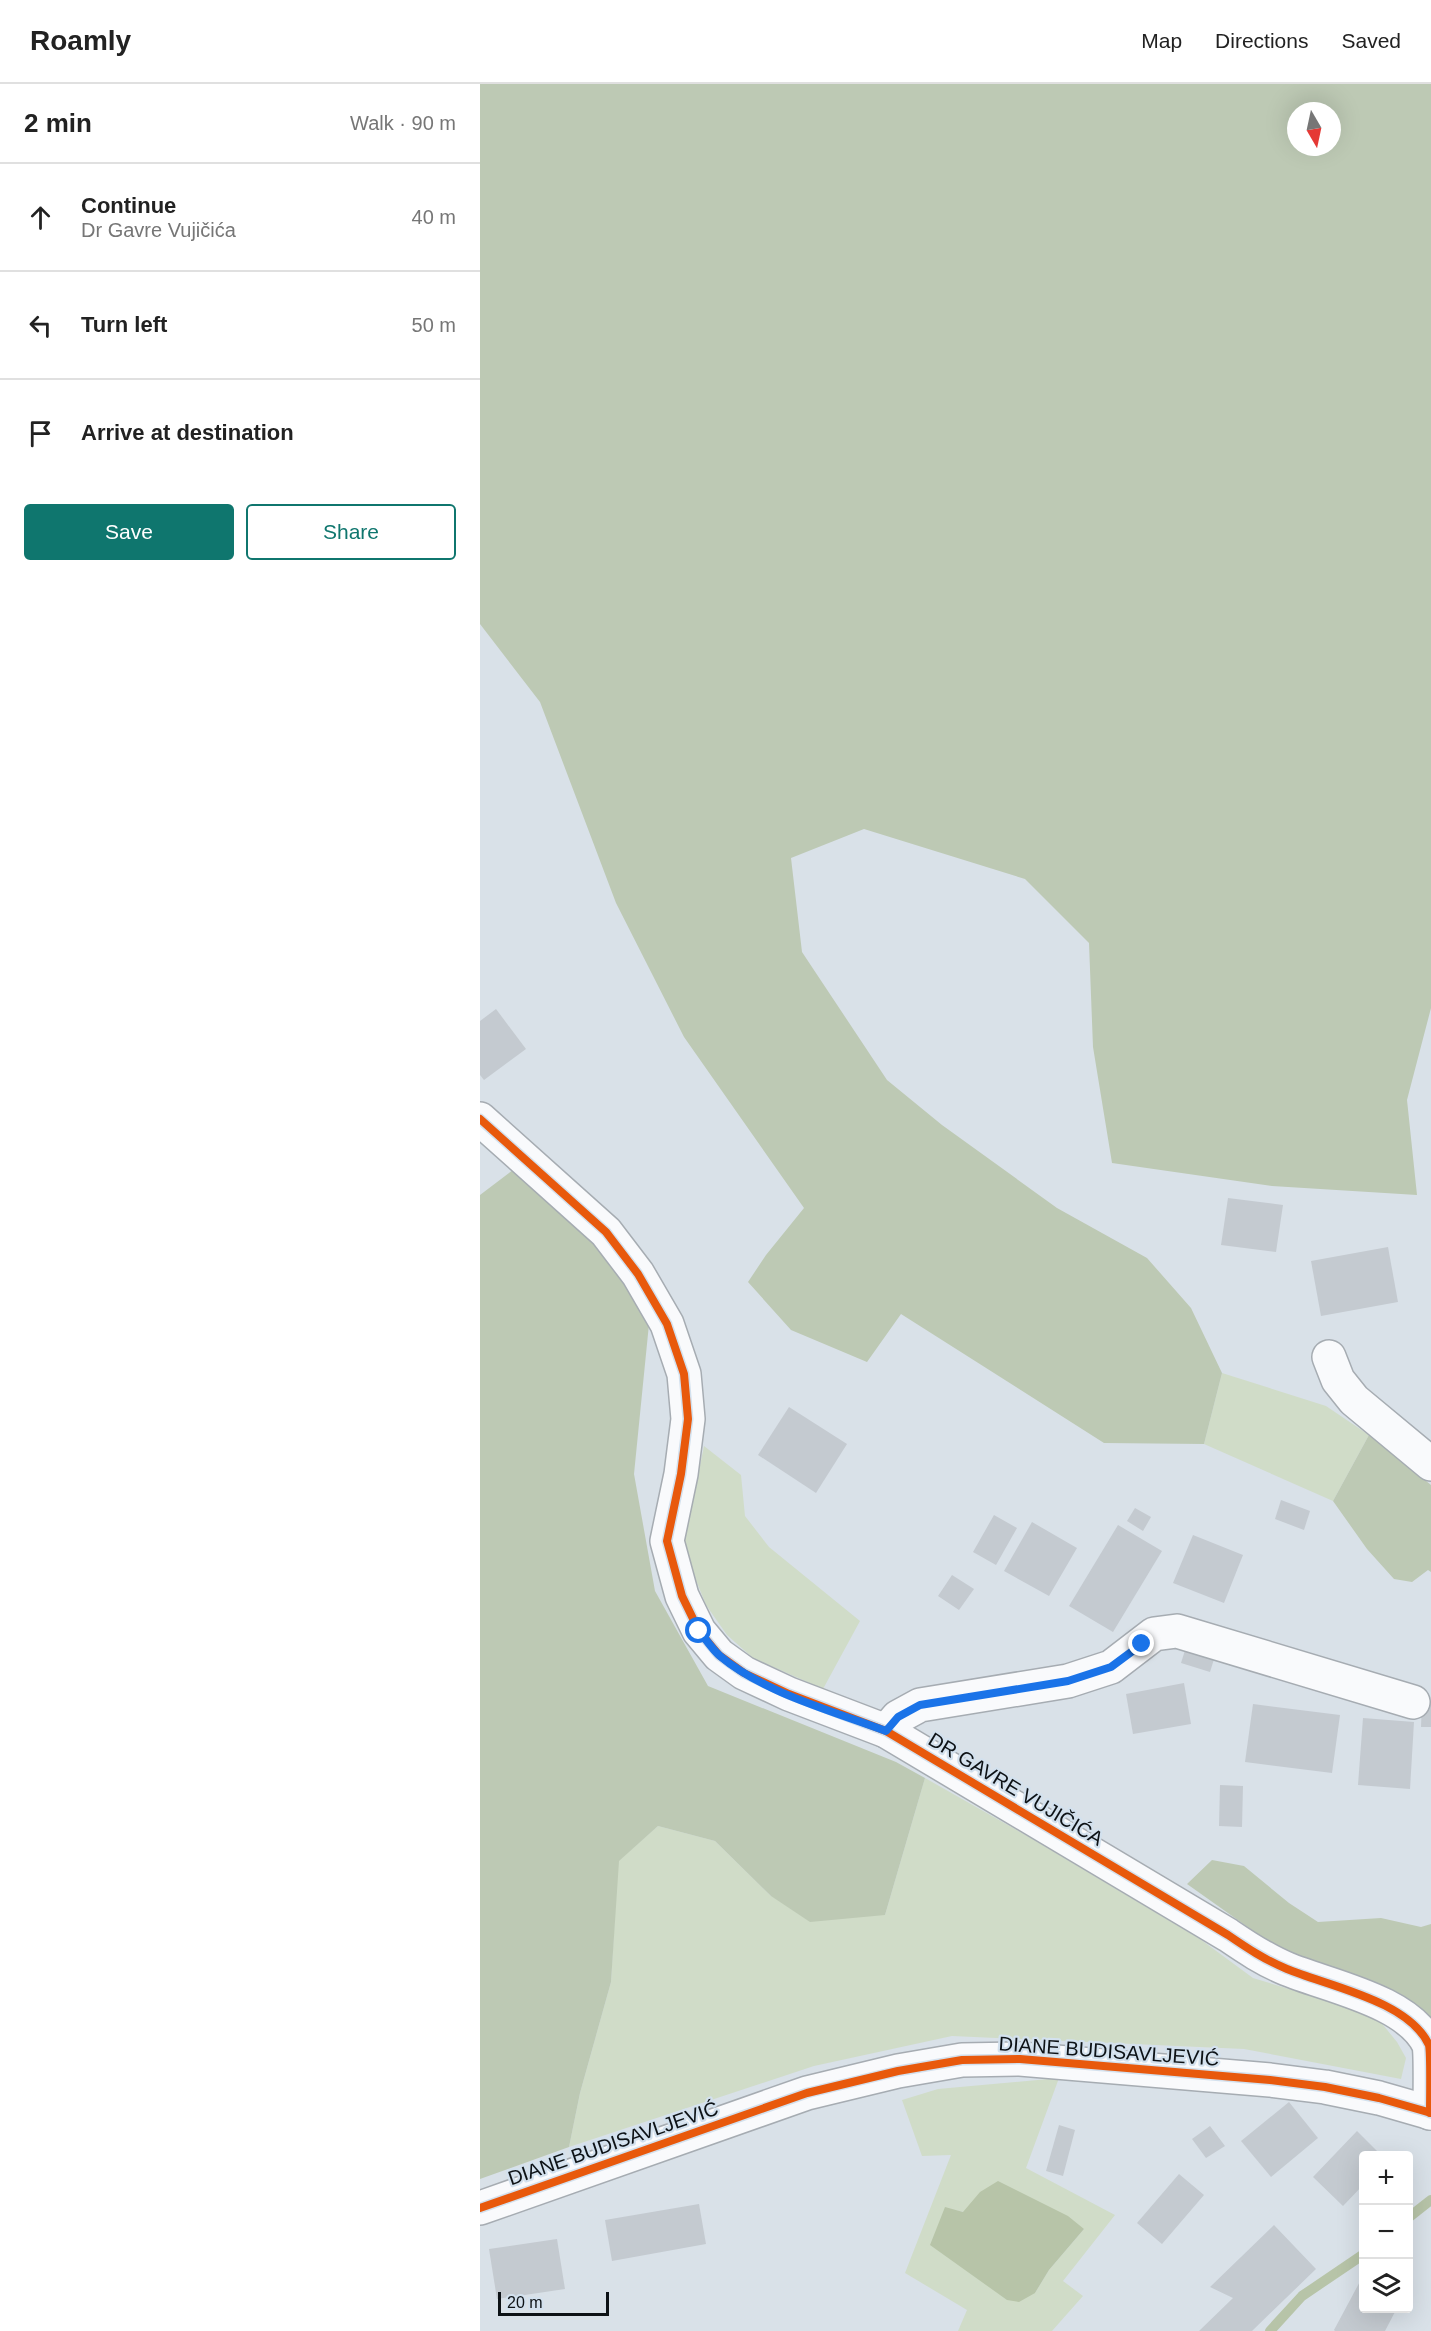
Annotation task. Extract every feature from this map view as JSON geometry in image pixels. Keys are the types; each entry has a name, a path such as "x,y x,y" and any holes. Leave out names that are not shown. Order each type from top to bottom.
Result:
{"street":[{"name":"DR GAVRE VUJIČIĆA","path":"480,1119 606,1232 638,1274 667,1324 684,1374 688,1419 681,1474 667,1541 682,1596 699,1631 719,1655 744,1673 789,1694 886,1731 1228,1935 1257,1956 1329,1985 1373,1999 1394,2010 1422,2033 1431,2046 1431,2113"},
{"path":"1329,1357 1338,1380 1354,1400 1431,1464"},
{"path":"886,1731 898,1717 920,1705 1068,1681 1111,1667 1154,1634 1177,1630 1413,1702"},
{"name":"DIANE BUDISAVLJEVIĆ","path":"480,2208 807,2093 898,2071 962,2060 1020,2059 1270,2080 1325,2087 1379,2098 1431,2113"}],"shaded area":[{"path":"480,84 1431,84 1431,1008 1407,1100 1417,1195 1272,1186 1112,1163 1093,1047 1089,943 1025,879 864,829 791,858 802,952 887,1080 942,1125 1057,1208 1147,1258 1191,1308 1222,1373 1204,1444 1104,1443 901,1314 867,1362 791,1330 748,1282 766,1255 804,1208 684,1037 616,903 540,702 480,624"},
{"path":"522,1163 590,1217 649,1324 634,1474 655,1591 708,1686 896,1762 925,1778 885,1915 810,1922 771,1896 715,1841 658,1826 619,1861 611,1982 580,2093 569,2147 480,2179 480,1195"},
{"path":"1222,1373 1326,1406 1369,1435 1333,1501 1204,1444"},
{"path":"1369,1435 1431,1485 1431,1572 1428,1570 1412,1582 1394,1579 1367,1549 1333,1501"},
{"path":"704,1446 741,1475 745,1516 769,1547 860,1621 823,1689 753,1658 727,1635 706,1605 683,1548"},
{"path":"925,1778 1200,1939 1253,1978 1375,2015 1397,2042 1406,2058 1401,2079 1244,2049 952,2036 814,2066 569,2147 580,2093 611,1982 618,1861 658,1826 715,1841 771,1896 885,1915"},
{"path":"1212,1860 1244,1866 1289,1903 1318,1922 1381,1918 1421,1927 1431,1924 1431,2024 1276,1947 1187,1884"},
{"path":"1059,2078 1026,2168 1115,2215 1063,2281 1083,2296 1052,2331 958,2331 967,2310 905,2273 951,2155 922,2156 902,2100 938,2089","holes":["945,2208 1084,2229 1049,2270 1035,2293"]},
{"path":"998,2181 1068,2216 1084,2229 1049,2270 1035,2293 1019,2302 1007,2300 930,2245 945,2207 963,2212 980,2192"}],"building":[{"path":"496,1009 526,1049 484,1080 480,1075 480,1021"},
{"path":"1228,1198 1283,1205 1276,1252 1221,1245"},
{"path":"1388,1247 1398,1302 1321,1316 1311,1261"},
{"path":"789,1407 847,1444 816,1493 758,1455"},
{"path":"1281,1500 1310,1511 1304,1530 1275,1519"},
{"path":"1135,1508 1151,1517 1143,1531 1127,1521"},
{"path":"994,1515 1017,1528 996,1565 973,1552"},
{"path":"1032,1522 1077,1548 1049,1596 1004,1571"},
{"path":"1118,1525 1162,1551 1113,1632 1069,1606"},
{"path":"1193,1535 1243,1555 1224,1603 1173,1583"},
{"path":"952,1575 974,1589 959,1610 938,1596"},
{"path":"1186,1647 1215,1656 1210,1672 1181,1663"},
{"path":"1184,1683 1191,1724 1133,1734 1126,1694"},
{"path":"1422,1701 1431,1702 1431,1727 1421,1727"},
{"path":"1253,1704 1340,1715 1332,1773 1245,1762"},
{"path":"1363,1718 1414,1722 1410,1789 1358,1785"},
{"path":"1220,1785 1243,1786 1242,1827 1219,1826"},
{"path":"1289,2102 1318,2138 1271,2177 1241,2141"},
{"path":"1059,2125 1075,2130 1063,2176 1046,2171"},
{"path":"1210,2126 1225,2146 1206,2158 1192,2139"},
{"path":"1357,2131 1377,2151 1359,2151 1359,2189 1343,2206 1313,2177"},
{"path":"1179,2174 1204,2195 1162,2244 1137,2223"},
{"path":"699,2204 706,2244 612,2261 605,2220"},
{"path":"1274,2225 1316,2269 1252,2331 1199,2331 1233,2298 1210,2287"},
{"path":"557,2239 565,2289 497,2299 489,2249"},
{"path":"1359,2283 1359,2313 1394,2313 1385,2331 1334,2330"}],"waterway":[{"path":"1413,2214 1431,2200"},
{"path":"1270,2331 1302,2296 1359,2257"}],"cycle path":[{"path":"480,1119 606,1232 638,1274 667,1324 684,1374 688,1419 681,1474 667,1541 682,1596 699,1631 719,1655 744,1673 789,1694 886,1731 1271,1962 1366,1997 1404,2017 1419,2030 1429,2045 1430,2113"},
{"path":"480,2208 807,2093 898,2071 962,2060 1020,2059 1270,2080 1325,2087 1379,2098 1431,2113"}],"route":[{"path":"699,1631 719,1655 744,1673 789,1694 886,1731 898,1717 920,1705 1068,1681 1111,1667 1142,1644"}]}
